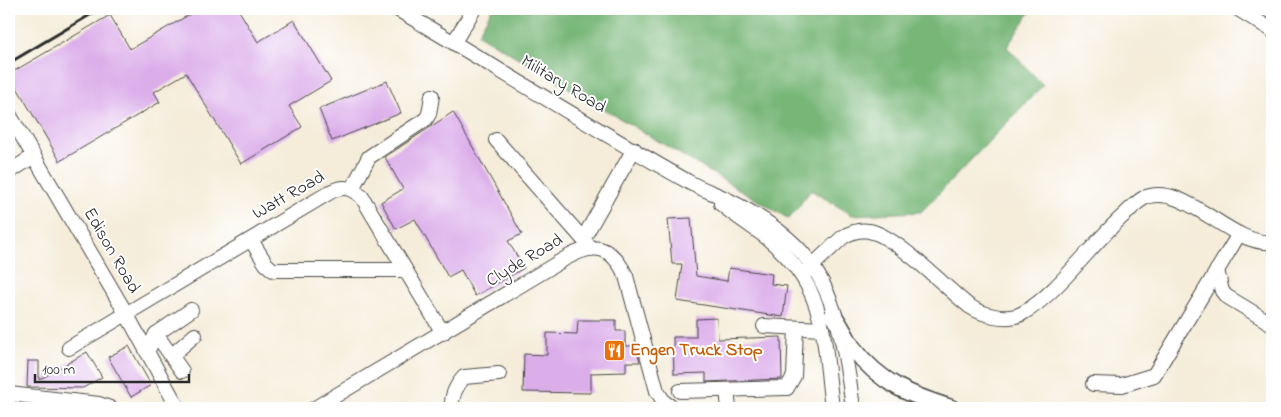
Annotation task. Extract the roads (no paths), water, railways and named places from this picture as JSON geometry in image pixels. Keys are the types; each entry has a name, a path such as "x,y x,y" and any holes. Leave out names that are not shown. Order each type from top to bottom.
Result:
{"main road":[{"path":"833,315 852,346 885,380 905,393 951,408"}],"street":[{"name":"Military Road","path":"398,9 634,150 710,192 729,200 787,238 812,264 825,289 844,349 854,408"},
{"path":"454,42 474,9"},
{"path":"1238,9 1272,30"},
{"path":"352,189 369,157 426,119 429,114 432,96"},
{"name":"Edison Road","path":"9,114 148,352 178,408"},
{"path":"496,140 586,243 634,150"},
{"path":"9,172 34,156"},
{"name":"Watt Road","path":"69,348 332,191 344,187 352,189 362,197 443,332"},
{"name":"Military Road","path":"710,192 726,208 768,239 802,275 817,302 832,408"},
{"path":"802,275 843,236 851,232 869,231 880,234 901,249 974,310 980,313 1009,316 1022,313 1048,292 1117,221 1142,199 1159,196 1180,200 1251,241 1272,242"},
{"path":"1093,384 1122,385 1154,375 1239,234"},
{"path":"252,240 266,264 273,270 406,270"},
{"name":"Clyde Road","path":"316,408 566,258 586,243 602,249 617,259 621,266 626,276 657,392 664,402 673,408"},
{"path":"1217,270 1222,290 1226,296 1272,324"},
{"path":"148,352 156,334 191,310"},
{"path":"764,326 822,329"},
{"path":"680,391 787,388 794,376 796,328"},
{"path":"156,334 182,371"},
{"path":"171,356 195,335"},
{"path":"452,408 451,399 457,385 464,377 499,374"},
{"path":"727,390 729,408"},
{"path":"9,394 43,402 107,405 110,408"}],"railway":[{"path":"9,63 100,9"},
{"path":"356,9 361,12"}],"place":[{"name":"Engen Truck Stop","path":"614,351"}]}
